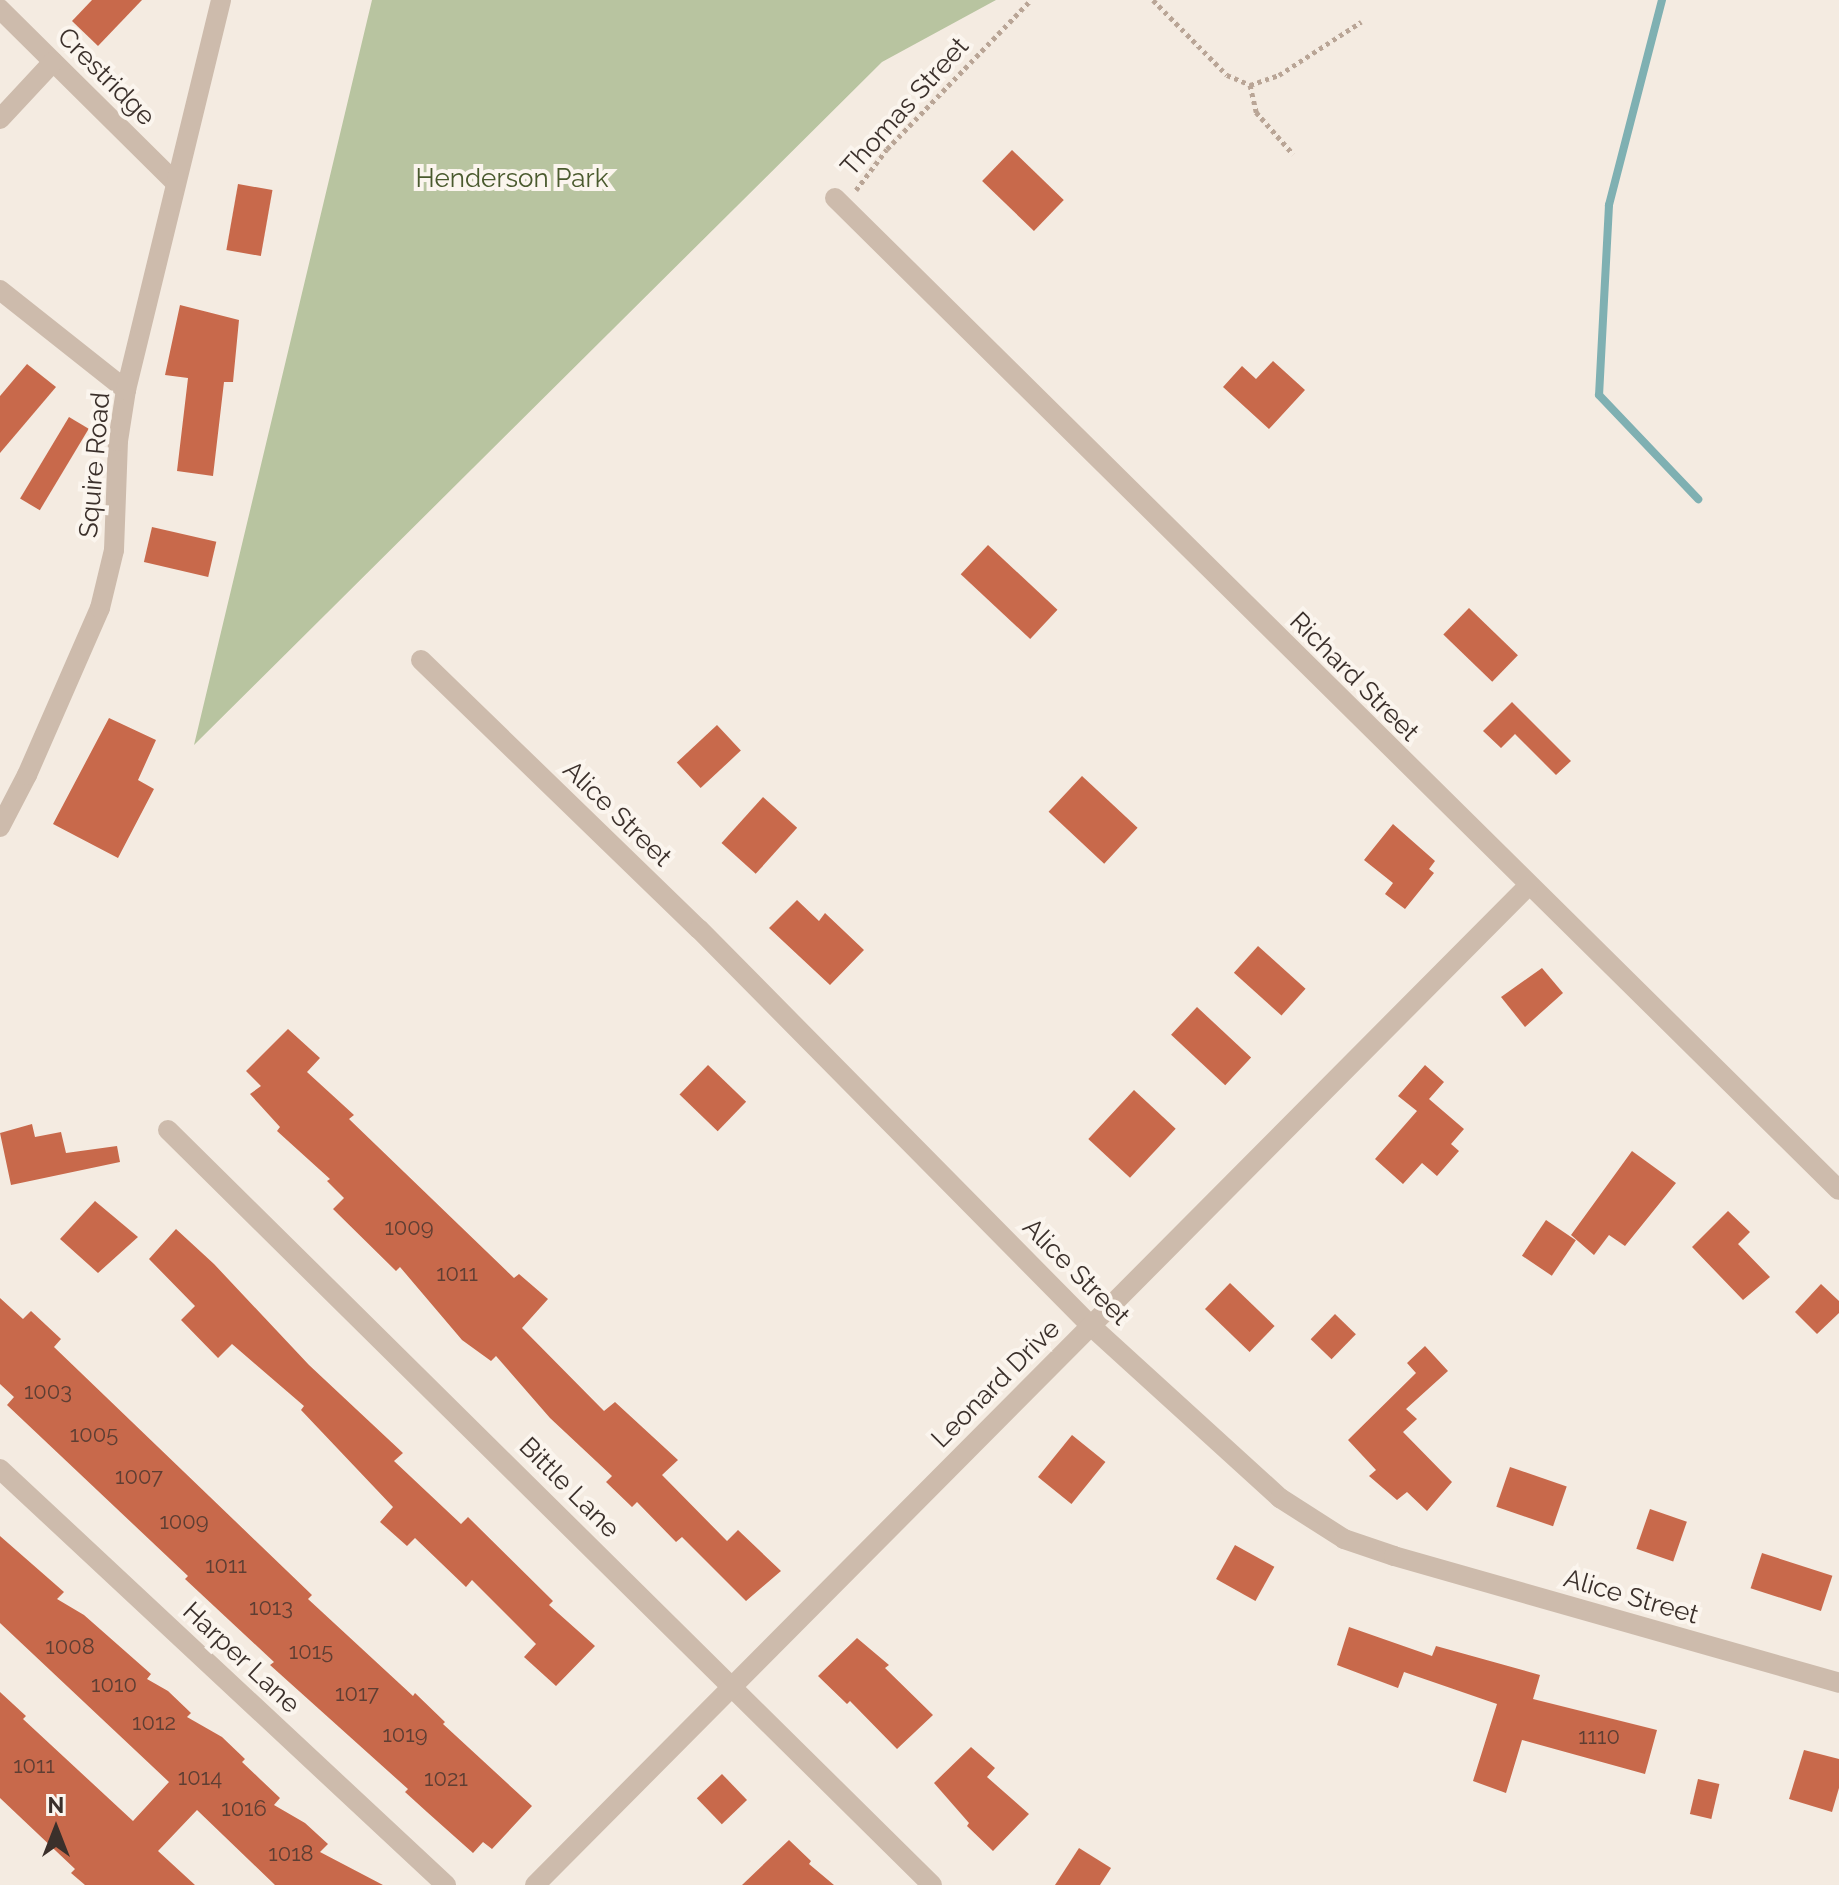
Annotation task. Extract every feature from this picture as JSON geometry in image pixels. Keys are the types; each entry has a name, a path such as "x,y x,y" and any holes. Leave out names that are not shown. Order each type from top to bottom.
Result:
{"street":[{"name":"Squire Road","path":"0,827 27,775 100,608 114,550 118,441 126,390 221,0"},
{"name":"Crestridge","path":"0,9 175,182"},
{"path":"0,119 53,62"},
{"name":"Richard Street","path":"839,202 1839,1190"},
{"path":"0,290 126,390"},
{"name":"Alice Street","path":"421,660 699,929 1091,1326 1280,1498 1344,1539 1839,1683"},
{"name":"Leonard Drive","path":"535,1885 1528,886"},
{"name":"Bittle Lane","path":"168,1130 932,1885"},
{"name":"Harper Lane","path":"0,1469 446,1885"}],"path":[{"name":"Thomas Street","path":"839,202 1031,0"},
{"path":"1153,0 1227,75 1250,85 1279,75 1361,22"},
{"path":"1250,85 1256,112 1293,154"}],"green space":[{"name":"Henderson Park","path":"372,0 996,0 882,62 194,745"}],"building":[{"path":"92,0 142,0 98,46 72,21"},
{"path":"1012,150 1064,200 1034,231 982,181"},
{"path":"238,184 272,190 261,256 226,250"},
{"path":"180,305 239,320 233,382 224,382 213,476 177,471 188,378 165,375"},
{"path":"1273,361 1305,390 1269,429 1223,387 1242,366 1256,379"},
{"path":"27,364 56,387 0,453 0,396"},
{"path":"69,417 89,429 40,510 20,498"},
{"path":"152,527 216,542 208,577 144,562"},
{"path":"988,545 1057,610 1030,639 961,574"},
{"path":"1469,608 1518,655 1492,682 1443,635"},
{"path":"1512,702 1571,761 1556,775 1515,734 1501,748 1483,731"},
{"path":"109,718 156,740 138,780 154,789 118,858 53,824"},
{"path":"717,725 741,751 701,788 677,763"},
{"path":"1082,776 1138,828 1104,864 1049,812"},
{"path":"763,797 797,828 756,874 722,843"},
{"path":"1393,824 1435,861 1429,869 1434,873 1405,909 1385,894 1393,883 1364,860"},
{"path":"797,900 819,921 825,913 864,950 830,985 769,928"},
{"path":"1258,946 1306,989 1281,1016 1234,973"},
{"path":"1542,968 1563,993 1525,1027 1501,997"},
{"path":"1197,1007 1251,1057 1225,1085 1171,1035"},
{"path":"288,1029 320,1058 307,1072 354,1115 349,1119 514,1278 519,1274 548,1299 522,1328 604,1411 615,1402 678,1460 662,1475 727,1541 738,1530 781,1571 746,1601 682,1537 676,1542 637,1502 632,1507 606,1482 612,1476 550,1418 496,1356 491,1361 462,1340 400,1267 396,1271 333,1209 344,1198 327,1181 330,1179 277,1131 280,1127 250,1094 261,1086 246,1071"},
{"path":"708,1065 746,1102 718,1131 680,1094"},
{"path":"1425,1065 1444,1082 1429,1099 1464,1129 1451,1144 1459,1151 1437,1176 1422,1163 1403,1184 1375,1159 1417,1111 1398,1096"},
{"path":"1134,1090 1176,1129 1130,1178 1088,1139"},
{"path":"32,1124 35,1137 61,1132 66,1153 117,1146 120,1162 11,1185 0,1133"},
{"path":"1632,1151 1676,1183 1625,1246 1609,1235 1594,1255 1571,1235"},
{"path":"95,1201 138,1237 98,1273 60,1239"},
{"path":"1728,1211 1750,1232 1738,1244 1770,1277 1743,1300 1692,1247"},
{"path":"1546,1220 1576,1240 1552,1276 1522,1256"},
{"path":"176,1229 214,1264 309,1365 403,1453 394,1461 461,1524 468,1517 553,1601 549,1605 595,1646 556,1686 524,1657 536,1644 472,1580 466,1587 415,1538 407,1546 380,1522 393,1507 301,1410 304,1406 232,1344 218,1358 181,1320 195,1306 149,1259"},
{"path":"1230,1283 1275,1326 1250,1352 1205,1309"},
{"path":"1821,1284 1839,1301 1839,1313 1817,1334 1795,1312"},
{"path":"0,1298 23,1319 31,1311 61,1339 54,1347 312,1595 308,1599 413,1696 415,1693 445,1722 443,1724 532,1806 492,1849 483,1842 473,1853 405,1792 408,1789 270,1665 274,1662 185,1579 188,1576 7,1405 14,1397 0,1384"},
{"path":"1335,1314 1356,1334 1332,1359 1311,1339"},
{"path":"1425,1346 1448,1371 1406,1409 1417,1419 1403,1432 1452,1482 1427,1511 1407,1492 1397,1500 1369,1476 1376,1470 1348,1440 1416,1373 1407,1363"},
{"path":"1072,1435 1105,1462 1071,1504 1038,1477"},
{"path":"1510,1467 1567,1487 1553,1526 1496,1507"},
{"path":"1650,1509 1687,1522 1673,1561 1636,1549"},
{"path":"0,1536 64,1592 57,1599 84,1615 151,1674 147,1679 168,1691 191,1713 187,1717 222,1737 245,1759 242,1762 280,1798 274,1805 305,1823 328,1844 320,1852 383,1885 275,1885 197,1810 158,1851 195,1885 85,1885 71,1873 75,1869 0,1798 0,1692 26,1716 23,1719 133,1821 169,1782 0,1623"},
{"path":"1235,1545 1274,1567 1255,1601 1216,1579"},
{"path":"1762,1553 1832,1576 1821,1611 1751,1588"},
{"path":"1349,1627 1432,1656 1436,1646 1540,1675 1533,1699 1657,1730 1645,1774 1522,1740 1506,1793 1473,1781 1497,1704 1404,1672 1398,1688 1337,1665"},
{"path":"857,1638 889,1665 885,1668 933,1715 897,1749 850,1701 847,1704 818,1676"},
{"path":"971,1747 995,1768 987,1777 1029,1814 993,1851 967,1826 969,1823 934,1783"},
{"path":"1804,1750 1839,1759 1839,1788 1832,1812 1789,1799"},
{"path":"722,1774 747,1800 722,1824 697,1798"},
{"path":"1698,1779 1719,1784 1711,1819 1690,1814"},
{"path":"789,1840 811,1861 809,1864 834,1885 742,1885"},
{"path":"1079,1848 1111,1868 1100,1885 1055,1885"}],"waterway":[{"path":"1662,0 1609,205 1599,395 1698,499"}]}
